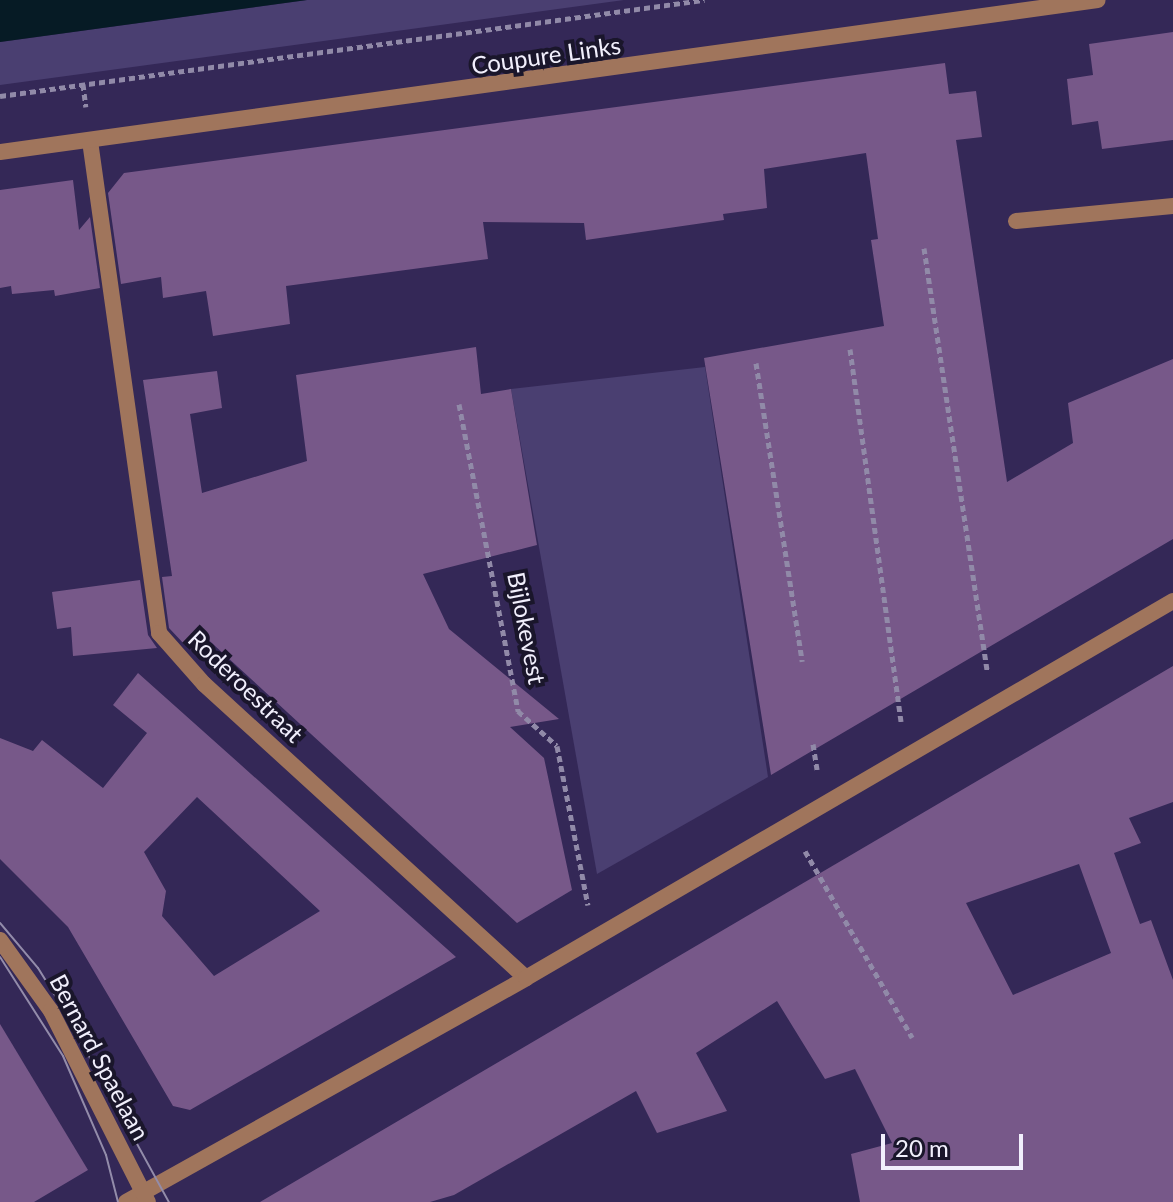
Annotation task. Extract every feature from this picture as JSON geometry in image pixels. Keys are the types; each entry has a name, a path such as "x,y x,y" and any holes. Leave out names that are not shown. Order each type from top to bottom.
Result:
{"street":[{"name":"Coupure Links","path":"0,152 1098,0"},
{"name":"Roderoestraat","path":"90,141 159,633 204,684 526,978"},
{"path":"1016,221 1173,206"},
{"path":"138,1199 526,978 1173,601"},
{"name":"Bernard Spaelaan","path":"0,940 29,974 73,1050 138,1199"}],"path":[{"path":"0,96 704,0"},
{"path":"924,248 992,708"},
{"path":"850,349 906,758"},
{"path":"756,363 802,661"},
{"name":"Bijlokevest","path":"459,404 518,711 557,746 595,938"},
{"path":"790,825 912,1037"}],"shaded area":[{"path":"307,0 624,0 0,85 0,42"},
{"path":"705,367 768,777 597,874 511,389"}],"water":[{"path":"0,0 307,0 0,42"}],"building":[{"path":"1173,32 1173,140 1102,149 1098,121 1072,125 1067,79 1093,75 1089,44"},
{"path":"945,63 949,94 976,91 982,137 956,140 1007,482 1073,443 1068,403 1173,359 1173,539 771,775 704,358 884,326 871,240 878,239 866,153 764,169 767,208 723,214 724,220 586,240 584,223 483,222 488,259 286,286 290,324 213,336 206,291 163,298 161,277 121,284 108,193 124,173"},
{"path":"73,180 79,230 90,217 100,288 55,296 54,290 12,294 11,286 0,288 0,190"},
{"path":"476,347 481,394 511,389 537,545 423,574 449,629 559,719 510,727 544,758 572,890 517,923 202,634 185,645 169,628 162,577 172,576 143,380 217,371 222,408 190,414 202,493 307,461 296,375"},
{"path":"140,580 148,635 157,648 73,656 71,627 57,629 52,592"},
{"path":"1173,666 1173,802 1129,818 1141,843 1114,853 1140,924 1151,920 1173,980 1173,1202 860,1202 851,1154 892,1143 855,1069 825,1079 777,1001 696,1053 727,1111 657,1133 636,1091 454,1195 430,1202 260,1202","holes":["1079,864 1111,953 1013,995 966,903"]},
{"path":"138,673 456,957 190,1110 173,1106 68,927 0,859 0,738 33,751 42,740 103,788 147,733 113,705","holes":["197,797 320,911 214,976 162,916 166,891 144,852"]},
{"path":"0,1024 88,1170 34,1202 0,1202"}],"tram line":[{"path":"0,923 38,968 61,1005 169,1202"},
{"path":"0,957 63,1056 106,1155 118,1202"}]}
